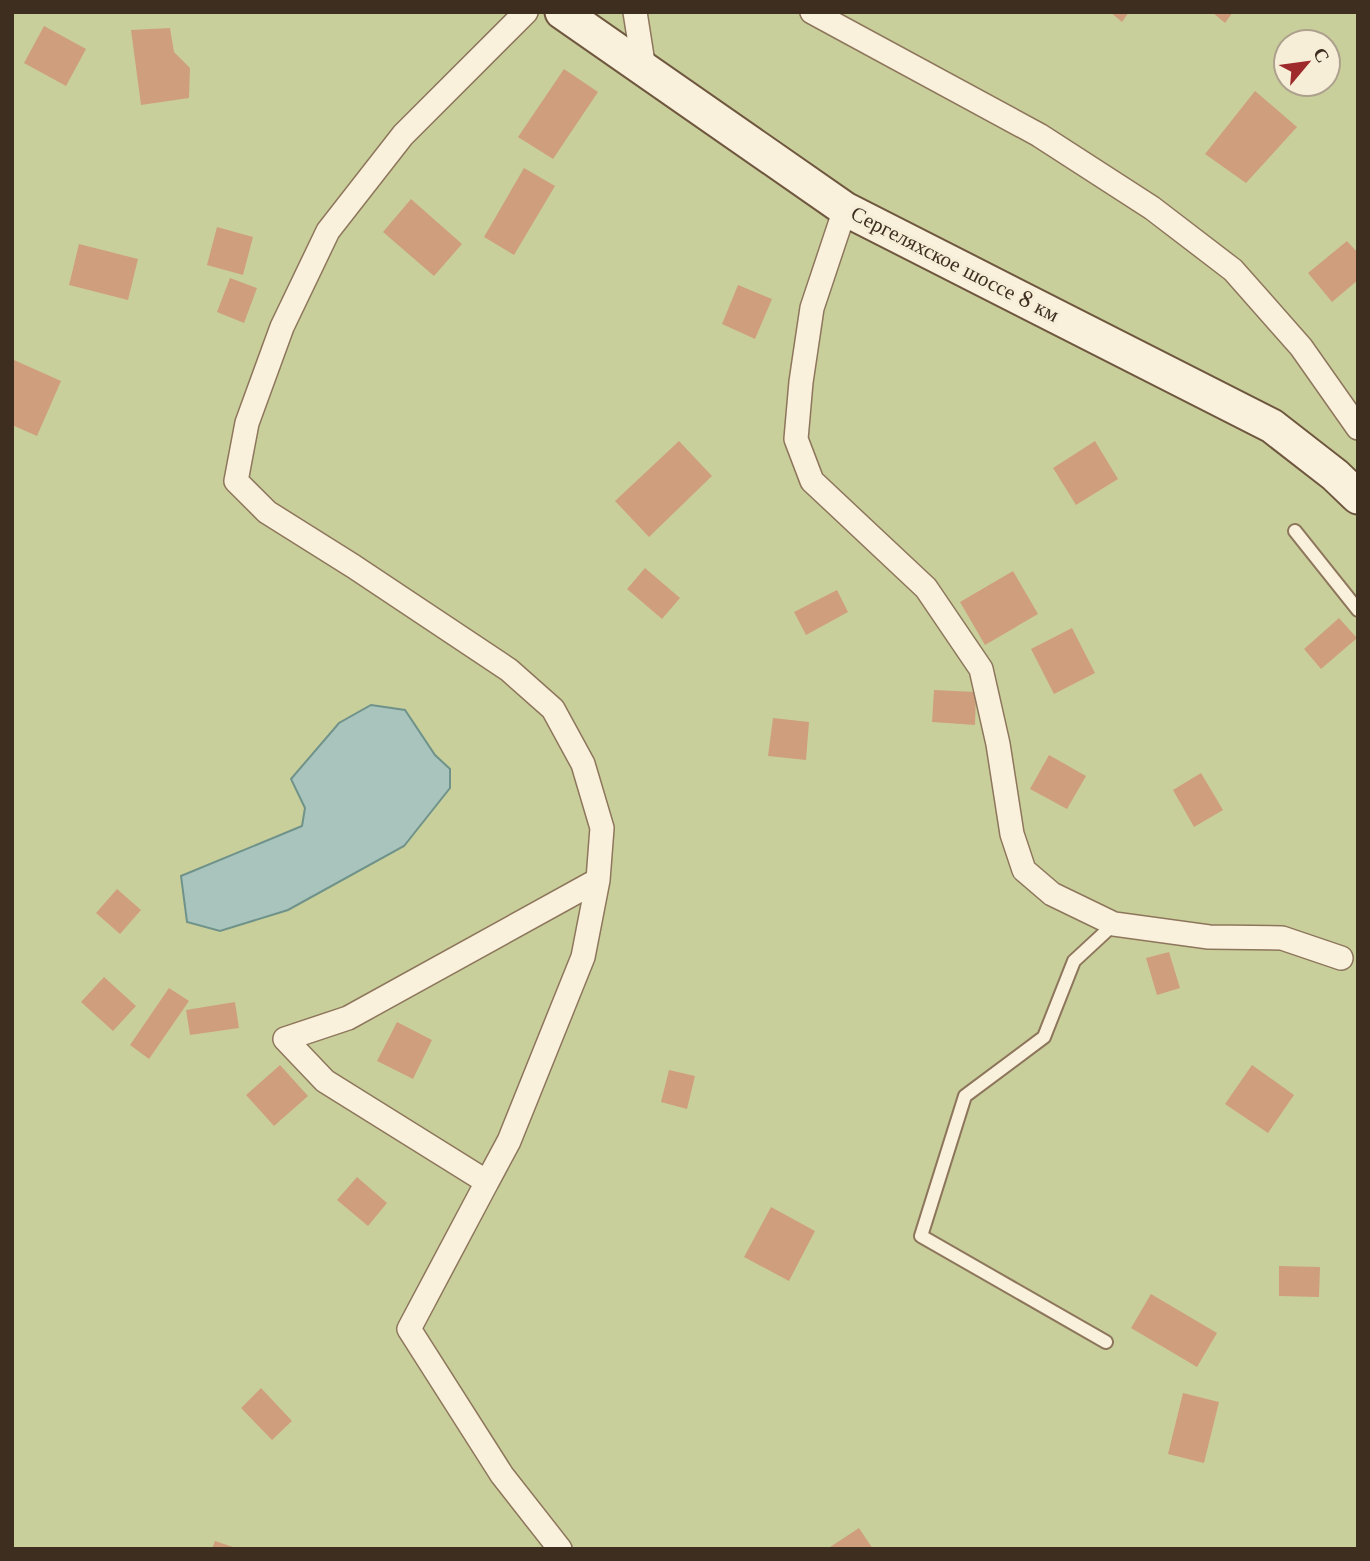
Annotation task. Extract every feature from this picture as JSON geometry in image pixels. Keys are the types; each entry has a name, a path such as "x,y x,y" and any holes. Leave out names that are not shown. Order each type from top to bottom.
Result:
{"main road":[{"name":"Сергеляхское шоссе 8 км","path":"562,12 845,209 1272,426 1335,475 1358,497"}],"street":[{"path":"526,12 404,135 328,231 282,327 247,423 236,481 267,512 509,670 553,709 583,764 601,828 598,880 583,957 509,1141 409,1329 502,1475 560,1549"},
{"path":"635,12 644,69"},
{"path":"812,12 1039,135 1152,208 1233,270 1301,348 1358,428"},
{"path":"845,209 812,308 796,439 813,481 926,588 982,669 998,744 1012,834 1024,870 1052,894 1114,924 1209,937 1282,938 1342,958"},
{"path":"487,1182 325,1081 285,1039 348,1018 598,880"}],"lane":[{"path":"1295,531 1358,610"},
{"path":"1105,1342 921,1236 965,1096 1044,1037 1074,961 1114,924"}],"green space":[{"path":"12,12 1358,12 1358,1549 12,1549"}],"water":[{"path":"371,705 405,710 435,755 450,769 450,788 404,846 288,910 220,931 187,922 181,876 302,826 305,808 291,779 339,723"}],"building":[{"path":"1110,12 1129,12 1122,22"},
{"path":"1212,12 1233,12 1225,23"},
{"path":"44,26 86,49 66,86 24,63"},
{"path":"170,28 174,52 190,68 189,98 141,105 131,30"},
{"path":"564,69 598,92 553,159 518,137"},
{"path":"1255,91 1297,127 1246,183 1205,154"},
{"path":"524,168 555,186 514,255 484,237"},
{"path":"411,199 462,244 434,276 383,232"},
{"path":"217,227 253,237 243,275 207,265"},
{"path":"1347,241 1358,253 1358,280 1332,302 1308,273"},
{"path":"79,244 138,259 128,300 69,285"},
{"path":"230,278 257,288 244,323 217,312"},
{"path":"738,285 772,299 755,339 722,324"},
{"path":"14,360 61,381 37,436 12,425"},
{"path":"679,441 712,476 649,537 615,501"},
{"path":"1095,441 1118,479 1076,505 1053,468"},
{"path":"645,568 680,598 662,619 627,589"},
{"path":"1013,571 1038,614 985,645 960,602"},
{"path":"837,590 848,612 806,635 794,612"},
{"path":"1339,618 1357,638 1321,669 1304,649"},
{"path":"1072,628 1095,673 1054,694 1031,649"},
{"path":"934,690 976,692 975,725 932,722"},
{"path":"773,718 809,722 806,760 768,756"},
{"path":"1049,755 1086,776 1067,809 1030,789"},
{"path":"1201,773 1223,810 1194,827 1173,790"},
{"path":"117,889 141,910 120,934 96,913"},
{"path":"1169,952 1180,988 1157,995 1146,958"},
{"path":"104,977 136,1006 113,1031 81,1002"},
{"path":"169,988 189,1001 149,1059 130,1045"},
{"path":"235,1002 239,1028 190,1035 186,1010"},
{"path":"397,1022 432,1040 413,1079 377,1061"},
{"path":"280,1065 308,1096 274,1126 246,1095"},
{"path":"1252,1065 1294,1095 1268,1133 1225,1104"},
{"path":"669,1070 695,1076 687,1109 661,1102"},
{"path":"357,1177 387,1203 368,1226 337,1200"},
{"path":"771,1207 815,1231 789,1281 744,1257"},
{"path":"1279,1266 1320,1267 1319,1297 1279,1296"},
{"path":"1151,1294 1217,1333 1197,1367 1131,1328"},
{"path":"261,1388 292,1421 272,1440 241,1408"},
{"path":"1183,1393 1219,1402 1204,1463 1168,1454"},
{"path":"859,1528 873,1549 827,1549"},
{"path":"215,1541 236,1548 236,1549 212,1549"}]}
